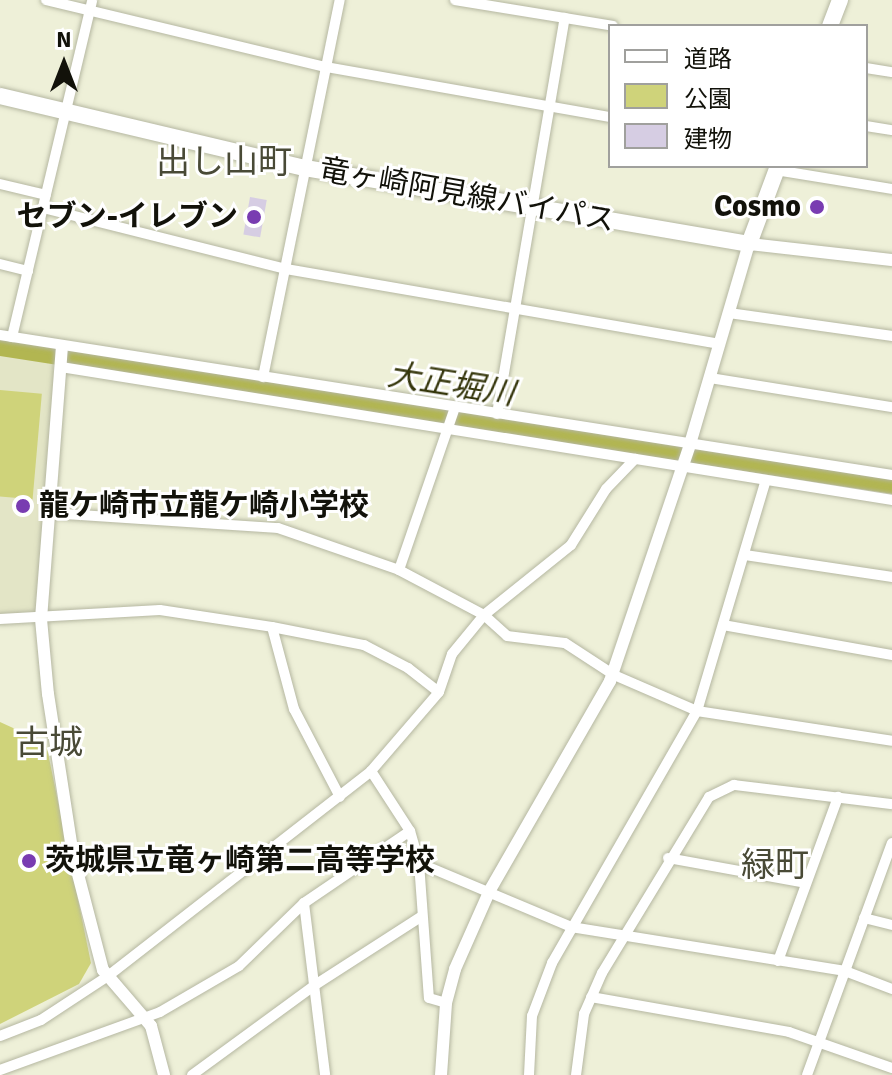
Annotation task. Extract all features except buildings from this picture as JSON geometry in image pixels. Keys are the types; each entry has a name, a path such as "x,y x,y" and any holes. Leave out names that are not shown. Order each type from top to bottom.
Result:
{"main road":[{"path":"831,24 840,0"},
{"name":"竜ヶ崎阿見線バイパス","path":"0,96 305,168 749,244"},
{"path":"749,244 777,168"}],"street":[{"path":"46,0 91,5 326,67 608,117"},
{"path":"263,377 340,0"},
{"path":"455,0 608,25"},
{"path":"12,337 91,5"},
{"path":"497,414 565,18"},
{"path":"868,68 892,72"},
{"path":"868,126 892,130"},
{"path":"777,168 892,189"},
{"path":"0,184 46,195"},
{"path":"43,208 286,269 719,344"},
{"path":"441,1075 446,1003 490,890 613,674 683,467 749,244 892,260"},
{"path":"0,264 28,271"},
{"path":"729,313 892,336"},
{"path":"0,335 455,409 892,475"},
{"path":"62,346 41,619 73,855 108,976 157,1039 164,1075"},
{"path":"61,367 451,426 892,500"},
{"path":"710,378 892,407"},
{"path":"399,570 455,409"},
{"path":"657,460 662,440"},
{"path":"0,1036 41,1020 108,976 371,771 439,692 452,654 484,615 571,545 606,489 635,459"},
{"path":"529,1075 532,1016 571,927 697,711 766,480"},
{"path":"51,513 278,528 399,570 484,615 507,636 565,643 613,674 697,711 892,741"},
{"path":"745,555 892,577"},
{"path":"0,619 160,610 272,627 364,645 408,668 439,692"},
{"path":"723,625 892,655"},
{"path":"272,627 294,709 340,797"},
{"path":"371,771 410,831 419,863 429,998 446,1003"},
{"path":"576,1075 577,1042 591,997 622,936 701,805 721,788 892,804"},
{"path":"778,961 838,797"},
{"path":"0,1070 143,1018 239,966 304,903 410,831"},
{"path":"807,1075 864,918 888,866 892,843"},
{"path":"668,858 806,883"},
{"path":"419,863 490,890 571,927 845,971 892,989"},
{"path":"304,903 325,1075"},
{"path":"192,1075 315,985 422,916"},
{"path":"864,918 892,925"},
{"path":"591,997 819,1041 892,1068"}],"shaded area":[{"name":"龍ケ崎市立龍ケ崎小学校","path":"0,354 53,362 55,402 35,614 0,614"}],"green space":[{"path":"0,390 42,394 33,499 0,496"},
{"name":"茨城県立竜ヶ崎第二高等学校","path":"0,722 46,743 91,963 79,984 0,1024"}],"waterway":[{"name":"大正堀川","path":"0,346 892,484"}],"place":[{"name":"Cosmo","path":"817,207"},
{"name":"セブン-イレブン","path":"254,217"},
{"name":"龍ケ崎市立龍ケ崎小学校","path":"23,506"},
{"name":"茨城県立竜ヶ崎第二高等学校","path":"29,861"}],"district":[{"name":"出し山町","path":"224,163"},
{"name":"古城","path":"49,744"},
{"name":"緑町","path":"775,866"}]}
